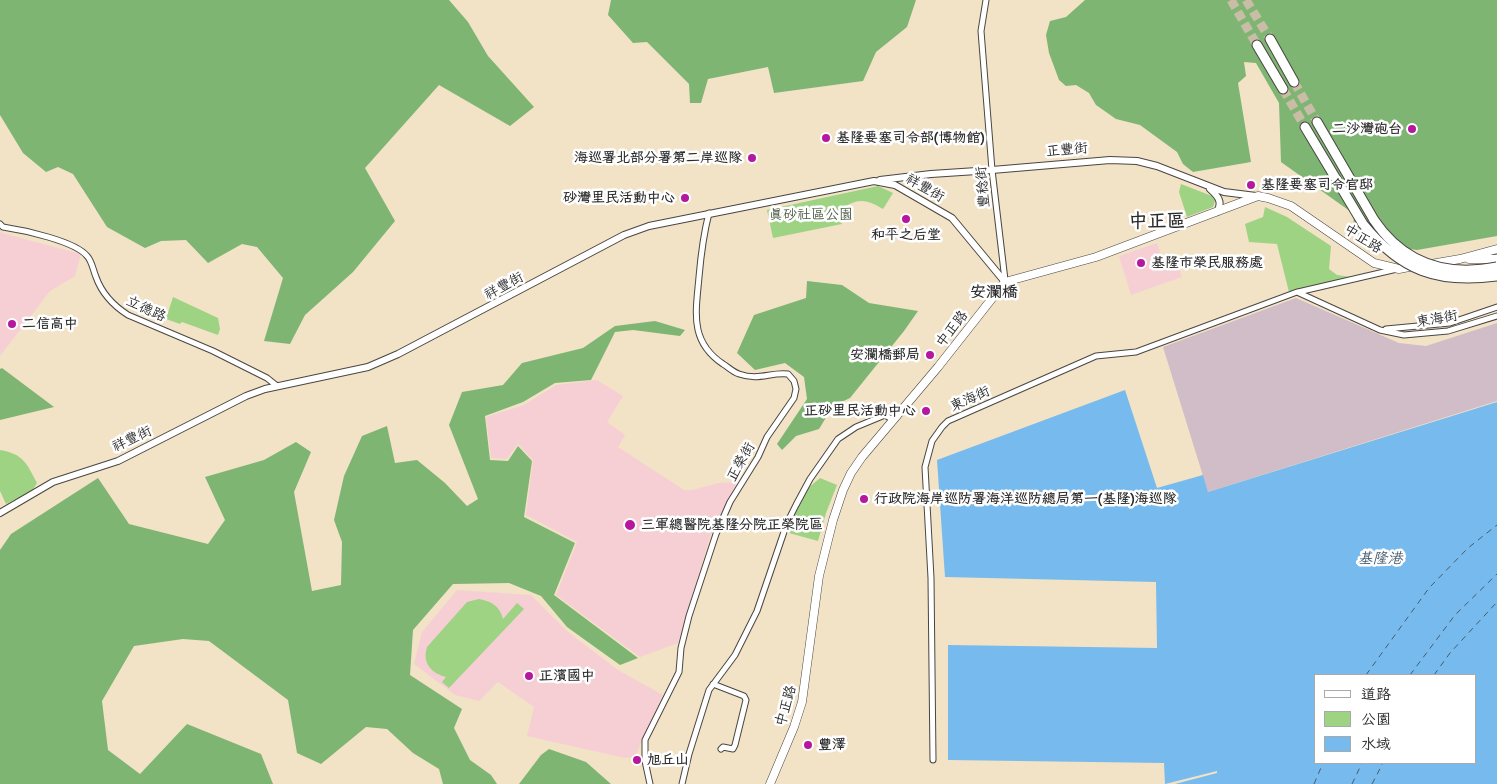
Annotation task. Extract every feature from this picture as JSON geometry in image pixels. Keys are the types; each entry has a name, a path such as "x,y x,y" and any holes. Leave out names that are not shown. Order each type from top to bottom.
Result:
{"highway":[{"path":"1270,39 1294,82"},
{"path":"1257,45 1283,89"},
{"path":"1317,122 1374,220 1382,231 1407,255 1420,262 1462,270 1497,267"},
{"path":"1305,127 1363,224 1386,249 1423,271 1446,278 1467,280 1497,276"}],"main road":[{"path":"1005,282 1096,258 1258,196"},
{"name":"中正路","path":"1258,196 1290,206 1374,263 1399,269 1460,259 1497,249"},
{"name":"中正路","path":"1460,259 1497,259"},
{"name":"中正路","path":"770,784 794,727 802,702 819,576 837,505 856,467 1005,282"}],"street":[{"name":"豐稔街","path":"986,0 981,31 992,170 1005,282"},
{"name":"正豐街","path":"874,180 1090,161 1137,161 1157,166 1224,192 1258,196"},
{"path":"904,190 902,181 908,176"},
{"name":"祥豐街","path":"0,513 52,482 118,461 246,396 276,386 368,367 398,354 624,235 649,226 874,180 895,185 952,218 1005,282"},
{"path":"1206,185 1220,200 1220,207 1217,212"},
{"name":"正榮街","path":"650,784 645,761 645,740 679,672 681,648 689,616 716,534 730,502 758,457 767,437 794,398 796,390 794,381 788,374 754,378 738,374 709,353 700,338 696,324 696,311 702,242 708,213"},
{"name":"立德路","path":"0,224 3,227 40,235 83,251 90,259 102,290 116,307 128,315 259,374 276,386"},
{"name":"東海街","path":"933,760 931,578 925,478 929,449 942,427 955,418 1096,356 1136,352 1297,292 1399,269"},
{"path":"1322,286 1318,293 1323,303"},
{"name":"東海街","path":"1297,292 1380,330 1404,335 1448,331 1497,316"},
{"name":"東海街","path":"1380,330 1450,323 1497,307"},
{"path":"682,784 689,754 709,690 735,656 743,641 757,611 787,523 810,479 838,439 845,433 885,415 893,420"},
{"path":"713,684 744,696 746,700 734,748 723,747 721,749"}],"shaded area":[{"name":"二信高中","path":"0,230 2,233 81,254 75,276 50,291 0,356"},
{"path":"1157,243 1164,264 1176,260 1182,277 1131,295 1119,256"},
{"path":"1296,298 1399,343 1426,346 1497,323 1497,401 1208,492 1163,347"},
{"name":"三軍總醫院基隆分院正榮院區","path":"597,380 623,396 607,422 625,435 618,447 684,490 692,490 718,483 737,482 711,534 678,643 640,657 556,595 577,542 526,515 533,460 518,444 507,459 491,458 486,417 524,405 556,385"},
{"name":"正濱國中","path":"457,590 531,595 568,632 618,670 663,695 635,757 625,758 527,736 534,707 498,682 479,701 455,695 414,664 422,632"}],"green space":[{"path":"0,0 449,0 468,22 488,56 534,107 510,126 439,85 365,168 395,221 353,272 305,315 290,344 264,341 283,278 257,247 242,244 208,263 186,240 161,241 145,248 107,227 73,174 58,167 46,172 23,153 0,115"},
{"path":"611,0 916,0 907,27 876,52 863,81 774,93 768,67 708,79 701,103 690,103 689,84 647,42 633,43 608,15"},
{"path":"1085,0 1497,0 1497,236 1417,250 1384,245 1353,232 1354,214 1281,162 1279,103 1256,63 1244,62 1246,76 1238,83 1251,162 1193,172 1183,164 1177,152 1140,125 1116,119 1096,105 1089,93 1076,85 1066,86 1059,80 1049,53 1046,35 1050,21 1066,17"},
{"path":"1181,184 1212,196 1215,201 1213,207 1187,217 1179,192"},
{"name":"真砂社區公園","path":"878,186 893,193 883,209 866,201 856,202 839,211 842,224 773,238 767,210"},
{"path":"1265,207 1287,217 1331,246 1329,269 1337,275 1351,277 1289,292 1277,244 1249,242 1245,224 1263,217"},
{"path":"807,281 842,285 869,303 918,311 850,398 833,406 819,429 796,436 782,450 777,444 807,399 804,377 785,363 755,370 737,353 754,315 806,298"},
{"path":"173,297 218,318 220,329 218,335 182,322 180,324 166,319"},
{"path":"655,321 685,330 680,336 633,330 615,332 591,380 555,383 523,402 485,416 490,460 508,461 518,446 532,461 524,517 575,543 554,595 638,658 620,665 567,627 541,596 509,583 453,584 413,630 410,675 462,709 454,728 470,760 491,775 497,784 443,784 439,769 413,753 387,729 366,727 321,764 297,753 288,700 209,641 183,639 134,646 102,701 108,750 140,774 187,724 261,754 273,784 0,784 0,550 11,534 98,478 129,524 208,544 225,520 205,477 264,460 296,442 311,452 294,492 312,591 341,585 342,542 334,520 344,476 362,436 387,426 395,463 417,460 445,483 467,506 478,499 449,425 462,392 503,385 522,363 583,348 615,326"},
{"path":"2,368 54,407 0,420 0,369"},
{"path":"0,450 20,457 37,483 32,491 6,504 0,491"},
{"path":"820,478 837,485 818,541 789,533 789,524 807,489"},
{"path":"479,599 494,605 500,611 503,619 517,603 524,609 449,688 442,682 446,677 436,673 429,666 426,658 427,647 467,602"},
{"path":"549,749 586,762 611,784 519,784 541,755"}],"water":[{"name":"基隆港","path":"1125,390 1157,488 1203,475 1208,492 1497,402 1497,784 1175,784 1217,773 1217,771 1165,784 1164,763 948,760 948,645 1157,648 1156,582 945,577 937,460"}],"ferry route":[{"path":"1367,674 1429,588 1468,548 1497,525"},
{"path":"1411,674 1455,615 1497,574"},
{"path":"1435,674 1450,653 1497,602"},
{"path":"1314,784 1323,764"},
{"path":"1352,784 1362,764"},
{"path":"1372,784 1382,764"}],"tunnel":[{"path":"1231,0 1257,45"},
{"path":"1246,0 1270,39"},
{"path":"1294,82 1317,122"},
{"path":"1283,89 1305,127"}],"place":[{"name":"二沙灣砲台","path":"1412,129"},
{"name":"基隆要塞司令部(博物館)","path":"826,138"},
{"name":"海巡署北部分署第二岸巡隊","path":"752,158"},
{"name":"基隆要塞司令官邸","path":"1251,185"},
{"name":"砂灣里民活動中心","path":"685,198"},
{"name":"和平之后堂","path":"906,219"},
{"name":"基隆市榮民服務處","path":"1141,263"},
{"name":"二信高中","path":"12,324"},
{"name":"安瀾橋郵局","path":"930,355"},
{"name":"正砂里民活動中心","path":"926,411"},
{"name":"行政院海岸巡防署海洋巡防總局第一(基隆)海巡隊","path":"864,499"},
{"name":"三軍總醫院基隆分院正榮院區","path":"630,525"},
{"name":"正濱國中","path":"529,676"},
{"name":"豐澤","path":"808,745"},
{"name":"旭丘山","path":"637,760"}],"district":[{"name":"中正區","path":"1157,222"},
{"name":"安瀾橋","path":"994,292"}]}
